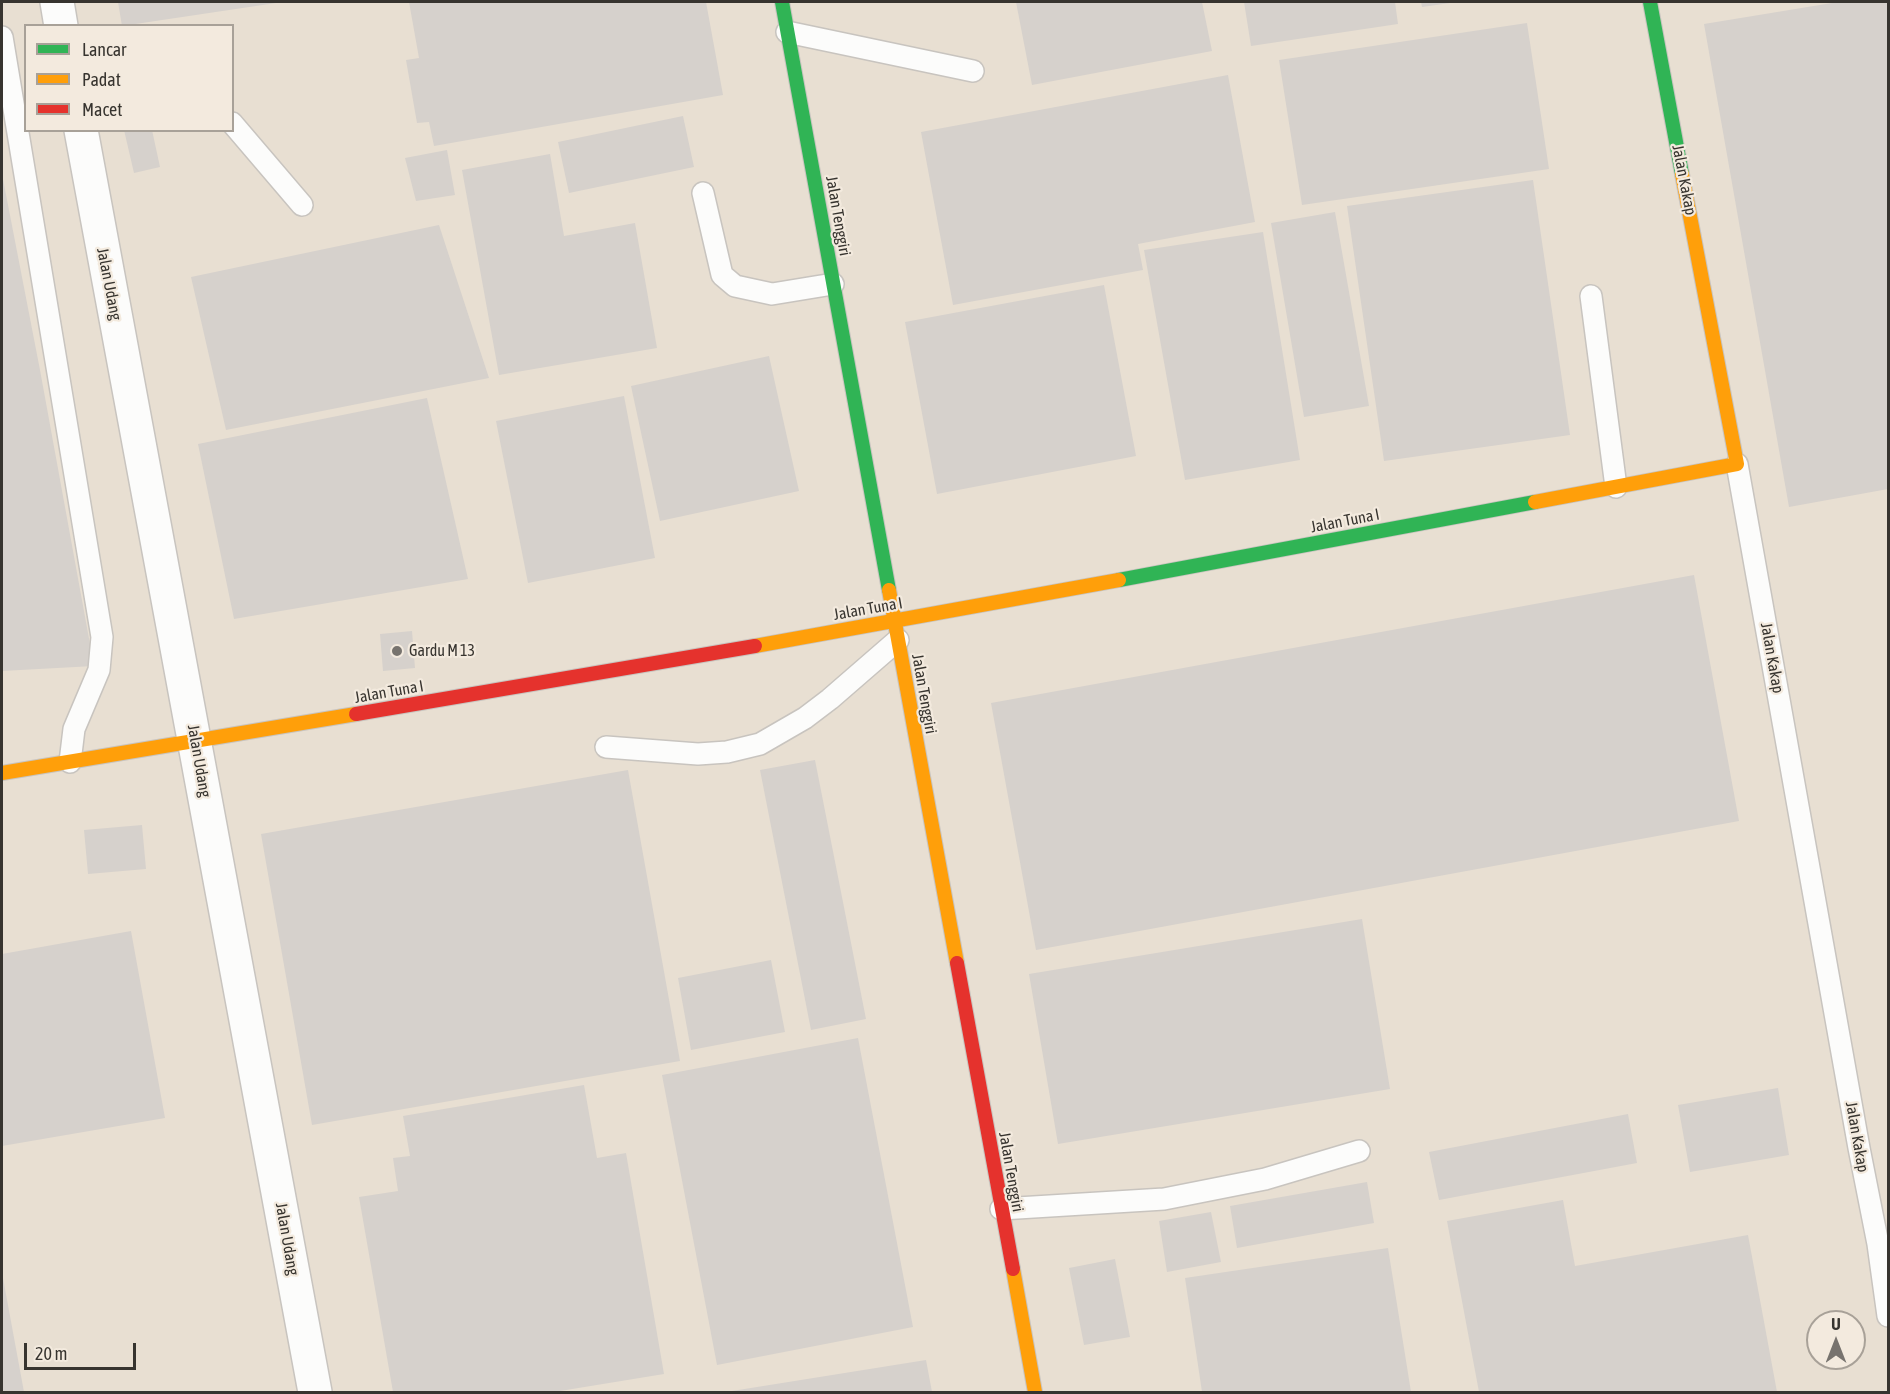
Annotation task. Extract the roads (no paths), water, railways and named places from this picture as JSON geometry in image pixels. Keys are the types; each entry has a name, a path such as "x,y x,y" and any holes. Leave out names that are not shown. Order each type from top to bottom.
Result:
{"street":[{"path":"57,2 61,24"},
{"name":"Jalan Tenggiri","path":"782,2 1035,1392"},
{"name":"Jalan Kakap","path":"1650,2 1737,464"},
{"name":"Jalan Udang","path":"81,132 315,1392"},
{"name":"Jalan Tuna I","path":"2,773 896,631 1737,464"}],"lane":[{"path":"788,33 973,71"},
{"path":"2,37 102,637 99,670 74,729 70,762"},
{"path":"234,125 302,205"},
{"path":"703,193 722,274 735,286 772,294 833,284"},
{"path":"1591,296 1616,488"},
{"name":"Jalan Kakap","path":"1737,464 1878,1244 1888,1316"},
{"path":"606,747 698,754 727,752 760,744 805,718 830,699 896,631"},
{"path":"1001,1209 1164,1199 1265,1179 1359,1151"}],"place":[{"name":"Gardu M 13","path":"397,651"}]}
